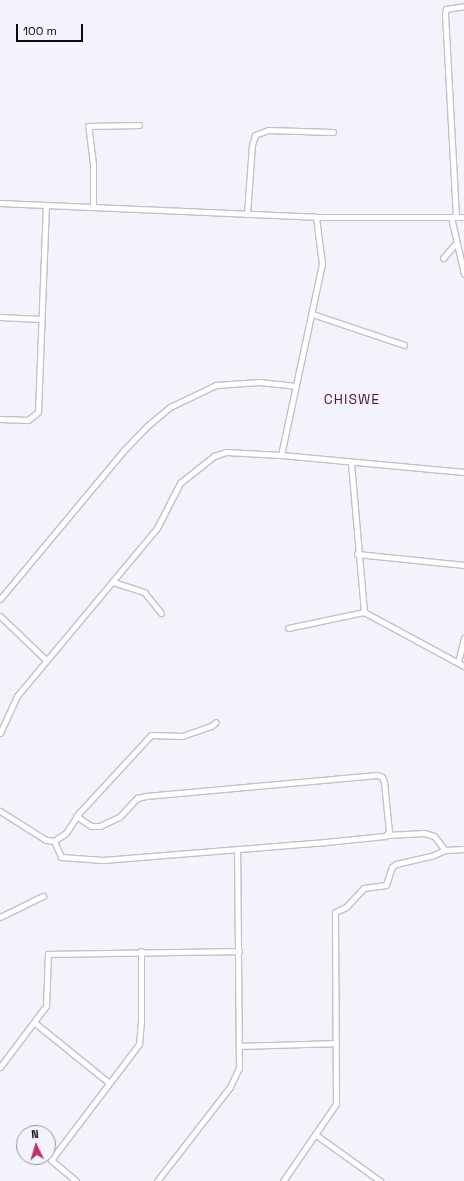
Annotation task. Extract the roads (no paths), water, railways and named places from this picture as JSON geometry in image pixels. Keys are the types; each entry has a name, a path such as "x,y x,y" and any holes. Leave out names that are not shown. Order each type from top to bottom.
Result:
{"street":[{"path":"464,6 446,9 445,13 453,217 456,243 464,274"},
{"path":"93,206 93,164 88,126 139,125"},
{"path":"247,214 254,135 268,130 333,132"},
{"path":"0,203 316,217 464,216"},
{"path":"0,419 28,420 36,415 46,205"},
{"path":"281,455 322,264 316,217"},
{"path":"443,258 456,243"},
{"path":"312,314 404,345"},
{"path":"0,317 41,319"},
{"path":"0,599 124,450 146,426 170,407 197,392 216,385 259,382 296,386"},
{"path":"0,733 13,703 46,660 158,528 180,483 202,465 226,452 281,455 351,463 464,472"},
{"path":"351,463 357,554 364,612"},
{"path":"357,554 464,565"},
{"path":"113,582 144,592 161,613"},
{"path":"288,628 322,620 358,616 364,612"},
{"path":"364,612 464,666"},
{"path":"0,616 46,660"},
{"path":"458,662 464,638"},
{"path":"0,811 46,840 54,841 66,833 76,816 151,735 182,736 211,726 216,722"},
{"path":"76,816 91,826 100,826 119,817 137,798 146,796 377,775 382,777 384,782 388,835"},
{"path":"54,841 61,857 103,860 237,850 388,835 424,833 434,836 445,850"},
{"path":"283,1181 336,1104 335,912 346,907 364,888 386,886 392,867 432,856 445,850 464,849"},
{"path":"157,1181 234,1081 240,1062 237,850"},
{"path":"0,917 43,896"},
{"path":"0,1067 35,1023 47,1003 48,954 141,951 239,951"},
{"path":"76,1181 51,1160 139,1044 142,1022 141,951"},
{"path":"35,1023 109,1083"},
{"path":"240,1046 336,1043"},
{"path":"316,1135 380,1181"}],"district":[{"name":"CHISWE","path":"352,399"}]}
